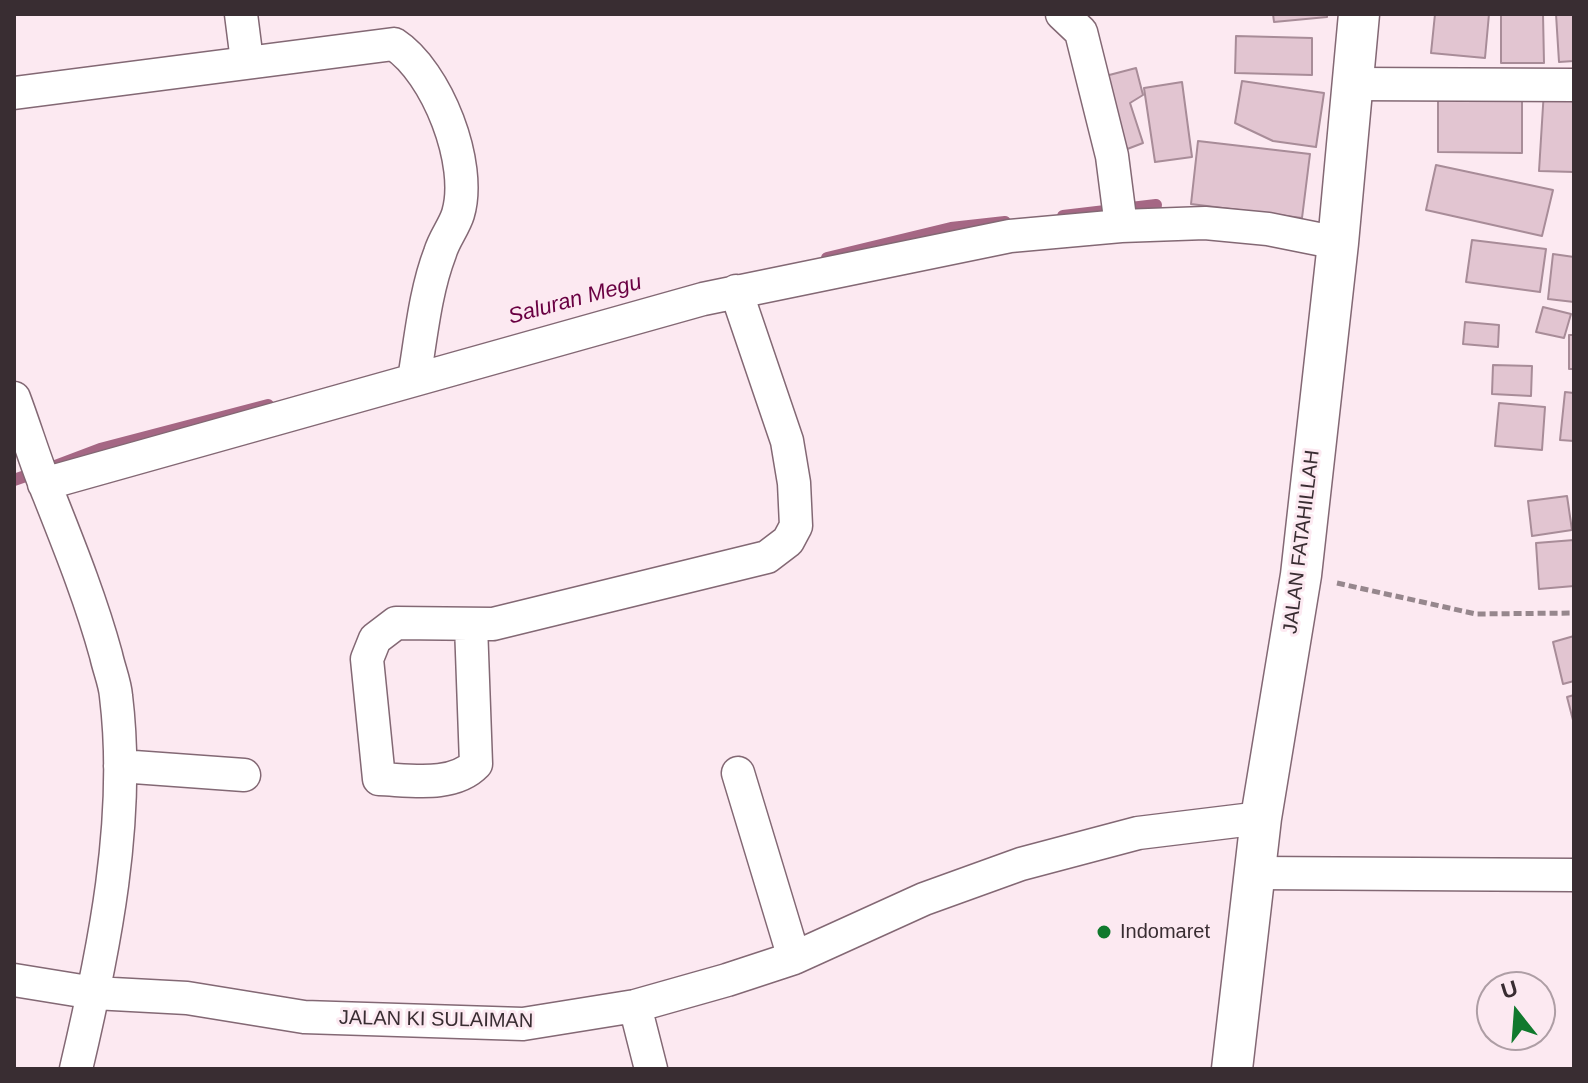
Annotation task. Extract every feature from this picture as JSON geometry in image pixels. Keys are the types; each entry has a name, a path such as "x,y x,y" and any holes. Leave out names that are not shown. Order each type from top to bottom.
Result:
{"street":[{"path":"241,14 247,61"},
{"path":"1062,14 1081,32 1112,156 1120,214"},
{"name":"JALAN FATAHILLAH","path":"1232,1069 1261,818 1301,575 1338,243 1359,14"},
{"path":"14,93 394,44 406,51 435,92 452,132 462,180 458,214 439,254 416,363"},
{"path":"1353,84 1574,85"},
{"path":"42,477 416,363 736,291 1120,214 1268,229 1338,243"},
{"path":"471,625 476,764 467,774 438,780 379,779 367,659 375,639 396,623 493,624 767,557 788,541 796,526 794,483 787,441 736,291"},
{"path":"14,398 79,570 116,694 120,766 105,931 76,1069"},
{"path":"120,766 244,775"},
{"path":"738,773 794,958"},
{"name":"JALAN KI SULAIMAN","path":"14,980 94,993 187,998 304,1017 523,1024 635,1006 794,958 924,899 1021,864 1138,833 1261,818"},
{"path":"1256,873 1574,875"},
{"path":"635,1006 651,1069"}],"path":[{"path":"1301,575 1476,614 1574,613"}],"building":[{"path":"1273,14 1327,14 1327,17 1274,22"},
{"path":"1435,14 1489,14 1485,58 1431,53"},
{"path":"1501,14 1543,14 1544,63 1501,63"},
{"path":"1556,14 1574,14 1574,61 1559,62"},
{"path":"1236,36 1312,38 1312,75 1235,73"},
{"path":"1136,68 1143,95 1130,103 1143,143 1122,151 1094,79"},
{"path":"1242,81 1324,93 1316,147 1273,141 1235,123"},
{"path":"1182,82 1192,157 1155,162 1144,88"},
{"path":"1438,86 1522,86 1522,153 1438,152"},
{"path":"1544,90 1574,92 1574,172 1539,171"},
{"path":"1198,141 1310,154 1302,218 1191,204"},
{"path":"1436,165 1553,190 1542,236 1426,210"},
{"path":"1472,240 1546,249 1540,292 1466,282"},
{"path":"1553,254 1574,257 1574,302 1548,299"},
{"path":"1543,307 1571,314 1564,338 1536,332"},
{"path":"1465,322 1499,325 1498,347 1463,344"},
{"path":"1569,335 1574,335 1574,369 1569,369"},
{"path":"1493,365 1532,366 1531,396 1492,394"},
{"path":"1565,392 1574,393 1574,441 1560,440"},
{"path":"1499,403 1545,407 1542,450 1495,446"},
{"path":"1567,496 1572,530 1532,536 1528,501"},
{"path":"1574,540 1574,586 1539,589 1536,543"},
{"path":"1574,636 1574,681 1563,684 1553,642"},
{"path":"1574,695 1574,724 1567,697"}],"waterway":[{"name":"Saluran Megu","path":"1063,216 1156,205"},
{"name":"Saluran Megu","path":"827,258 951,228 1005,222"},
{"name":"Saluran Megu","path":"55,466 100,449 268,405"},
{"name":"Saluran Megu","path":"14,480 37,472"}],"place":[{"name":"Indomaret","path":"1104,932"}]}
